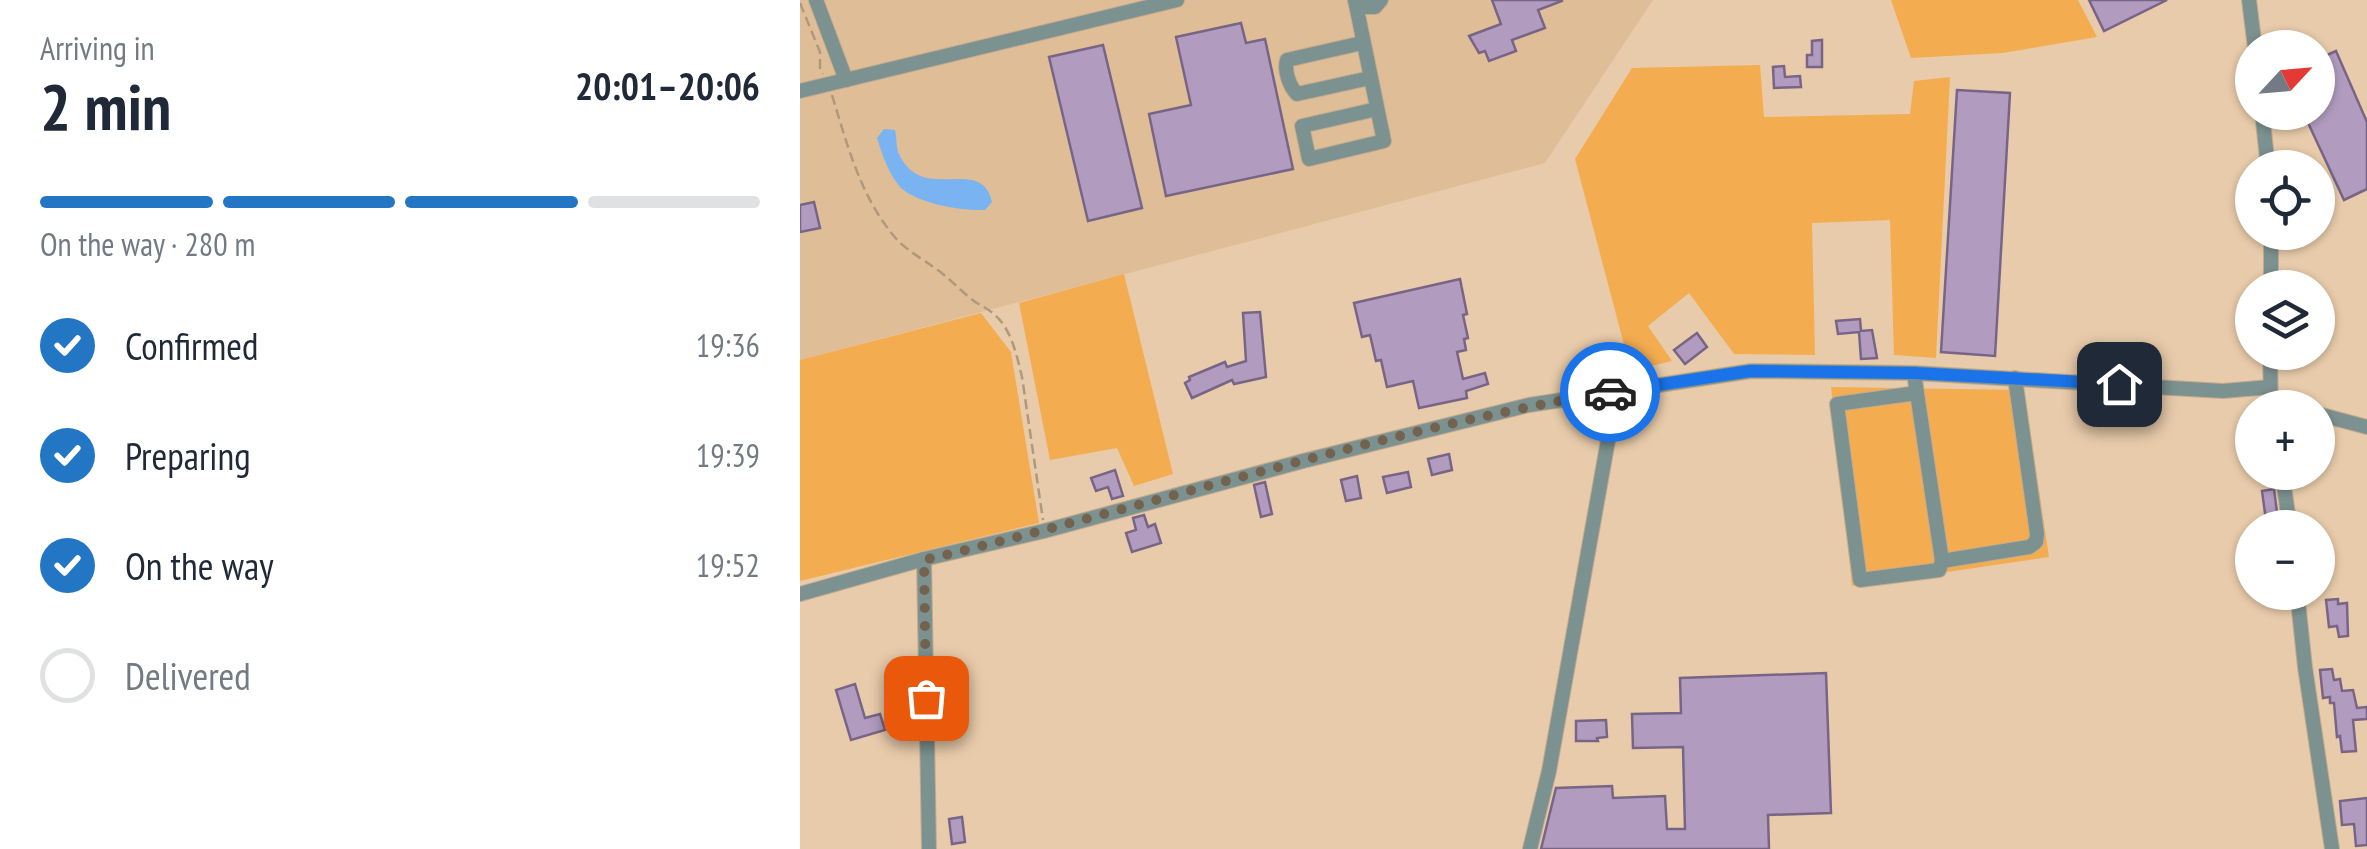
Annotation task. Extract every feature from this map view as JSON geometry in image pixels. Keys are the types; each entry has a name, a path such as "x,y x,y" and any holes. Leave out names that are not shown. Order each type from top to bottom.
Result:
{"street":[{"path":"816,0 846,80"},
{"path":"800,91 1177,0"},
{"path":"1355,0 1363,8 1375,7 1381,0"},
{"path":"1355,0 1384,141 1310,159 1302,126 1376,109"},
{"path":"2248,0 2252,30"},
{"path":"1362,43 1288,60 1289,80 1296,94 1370,78"},
{"path":"800,594 1529,405 1750,371 1914,373 2235,393"},
{"path":"1914,373 1917,393 1942,561 1940,570 1860,580 1837,404 1917,393"},
{"path":"1942,561 2029,547 2036,542 2015,378"},
{"path":"1530,849 1550,771 1617,390"},
{"path":"2335,419 2367,427"},
{"path":"924,560 930,849"},
{"path":"2299,610 2332,849"}],"path":[{"path":"800,3 820,52 820,68 858,172 882,222 896,239 954,282 976,304 995,314 1007,331 1017,354 1030,420 1044,532"}],"shaded area":[{"path":"800,0 1653,0 1545,163 800,360"},
{"path":"1891,0 2078,0 2097,37 2003,53 1911,58"},
{"path":"1760,65 1764,117 1910,114 1914,81 1950,77 1936,358 1894,355 1890,220 1812,223 1815,355 1734,354 1689,293 1648,326 1672,361 1631,371 1575,159 1632,68"},
{"path":"1124,274 1173,474 1134,486 1117,448 1050,460 1019,303"},
{"path":"981,313 1011,352 1039,523 800,581 800,360"},
{"path":"1831,387 2024,390 2049,557 1852,586"}],"water":[{"path":"884,129 895,130 898,152 909,169 922,177 976,181 986,188 992,202 985,210 965,209 909,194 889,171 877,138"}],"building":[{"path":"1492,0 1562,1 1538,10 1545,28 1512,40 1516,51 1489,61 1485,51 1479,53 1469,36 1501,24"},
{"path":"2089,0 2167,0 2104,31"},
{"path":"1241,23 1246,43 1265,39 1293,169 1166,196 1149,114 1191,105 1176,37"},
{"path":"1822,40 1822,67 1807,67 1812,41"},
{"path":"1103,45 1142,208 1088,221 1049,57"},
{"path":"2335,51 2367,122 2367,189 2344,200 2335,181 2335,150 2321,150 2311,130 2335,130"},
{"path":"1784,66 1785,77 1800,76 1801,87 1774,88 1773,67"},
{"path":"1957,90 2010,93 1995,356 1941,352"},
{"path":"814,202 820,228 800,232 800,205"},
{"path":"1460,279 1468,338 1464,339 1466,350 1457,352 1463,379 1485,373 1488,384 1466,391 1467,398 1419,408 1413,381 1387,387 1370,335 1362,337 1354,303"},
{"path":"1260,312 1266,377 1234,384 1232,380 1192,398 1185,383 1189,377 1225,362 1227,367 1246,361 1243,313"},
{"path":"1860,319 1861,331 1872,330 1877,358 1861,359 1859,332 1838,334 1836,321"},
{"path":"1697,333 1707,347 1685,364 1674,350"},
{"path":"1449,454 1452,470 1432,475 1428,459"},
{"path":"1115,470 1123,496 1112,499 1108,487 1096,491 1091,478"},
{"path":"1408,472 1411,487 1387,493 1383,477"},
{"path":"1357,476 1361,498 1346,501 1341,480"},
{"path":"1265,482 1272,514 1261,517 1254,485"},
{"path":"2274,490 2277,510 2265,510 2262,491"},
{"path":"1144,515 1148,527 1155,524 1161,543 1132,552 1126,533 1136,530 1133,518"},
{"path":"2335,599 2338,604 2347,603 2348,636 2339,637 2337,626 2329,627 2327,610 2335,610"},
{"path":"2332,669 2334,680 2340,679 2342,691 2353,690 2357,708 2367,707 2367,719 2353,720 2356,751 2342,752 2334,703 2330,703 2330,697 2323,698 2320,670"},
{"path":"1826,673 1831,813 1768,815 1769,849 1541,849 1556,788 1612,786 1613,798 1665,796 1667,829 1685,829 1683,747 1633,748 1632,714 1681,713 1680,678"},
{"path":"855,684 865,718 880,714 885,730 851,740 836,690"},
{"path":"1606,720 1607,737 1576,741 1576,721"},
{"path":"2367,798 2367,845 2356,846 2354,824 2342,825 2340,801"},
{"path":"962,817 965,842 952,844 949,819"}],"way so far":[{"path":"926,698 924,560 1529,405 1610,392"}],"route":[{"path":"1610,392 1750,371 1914,373 2119,384"}]}
